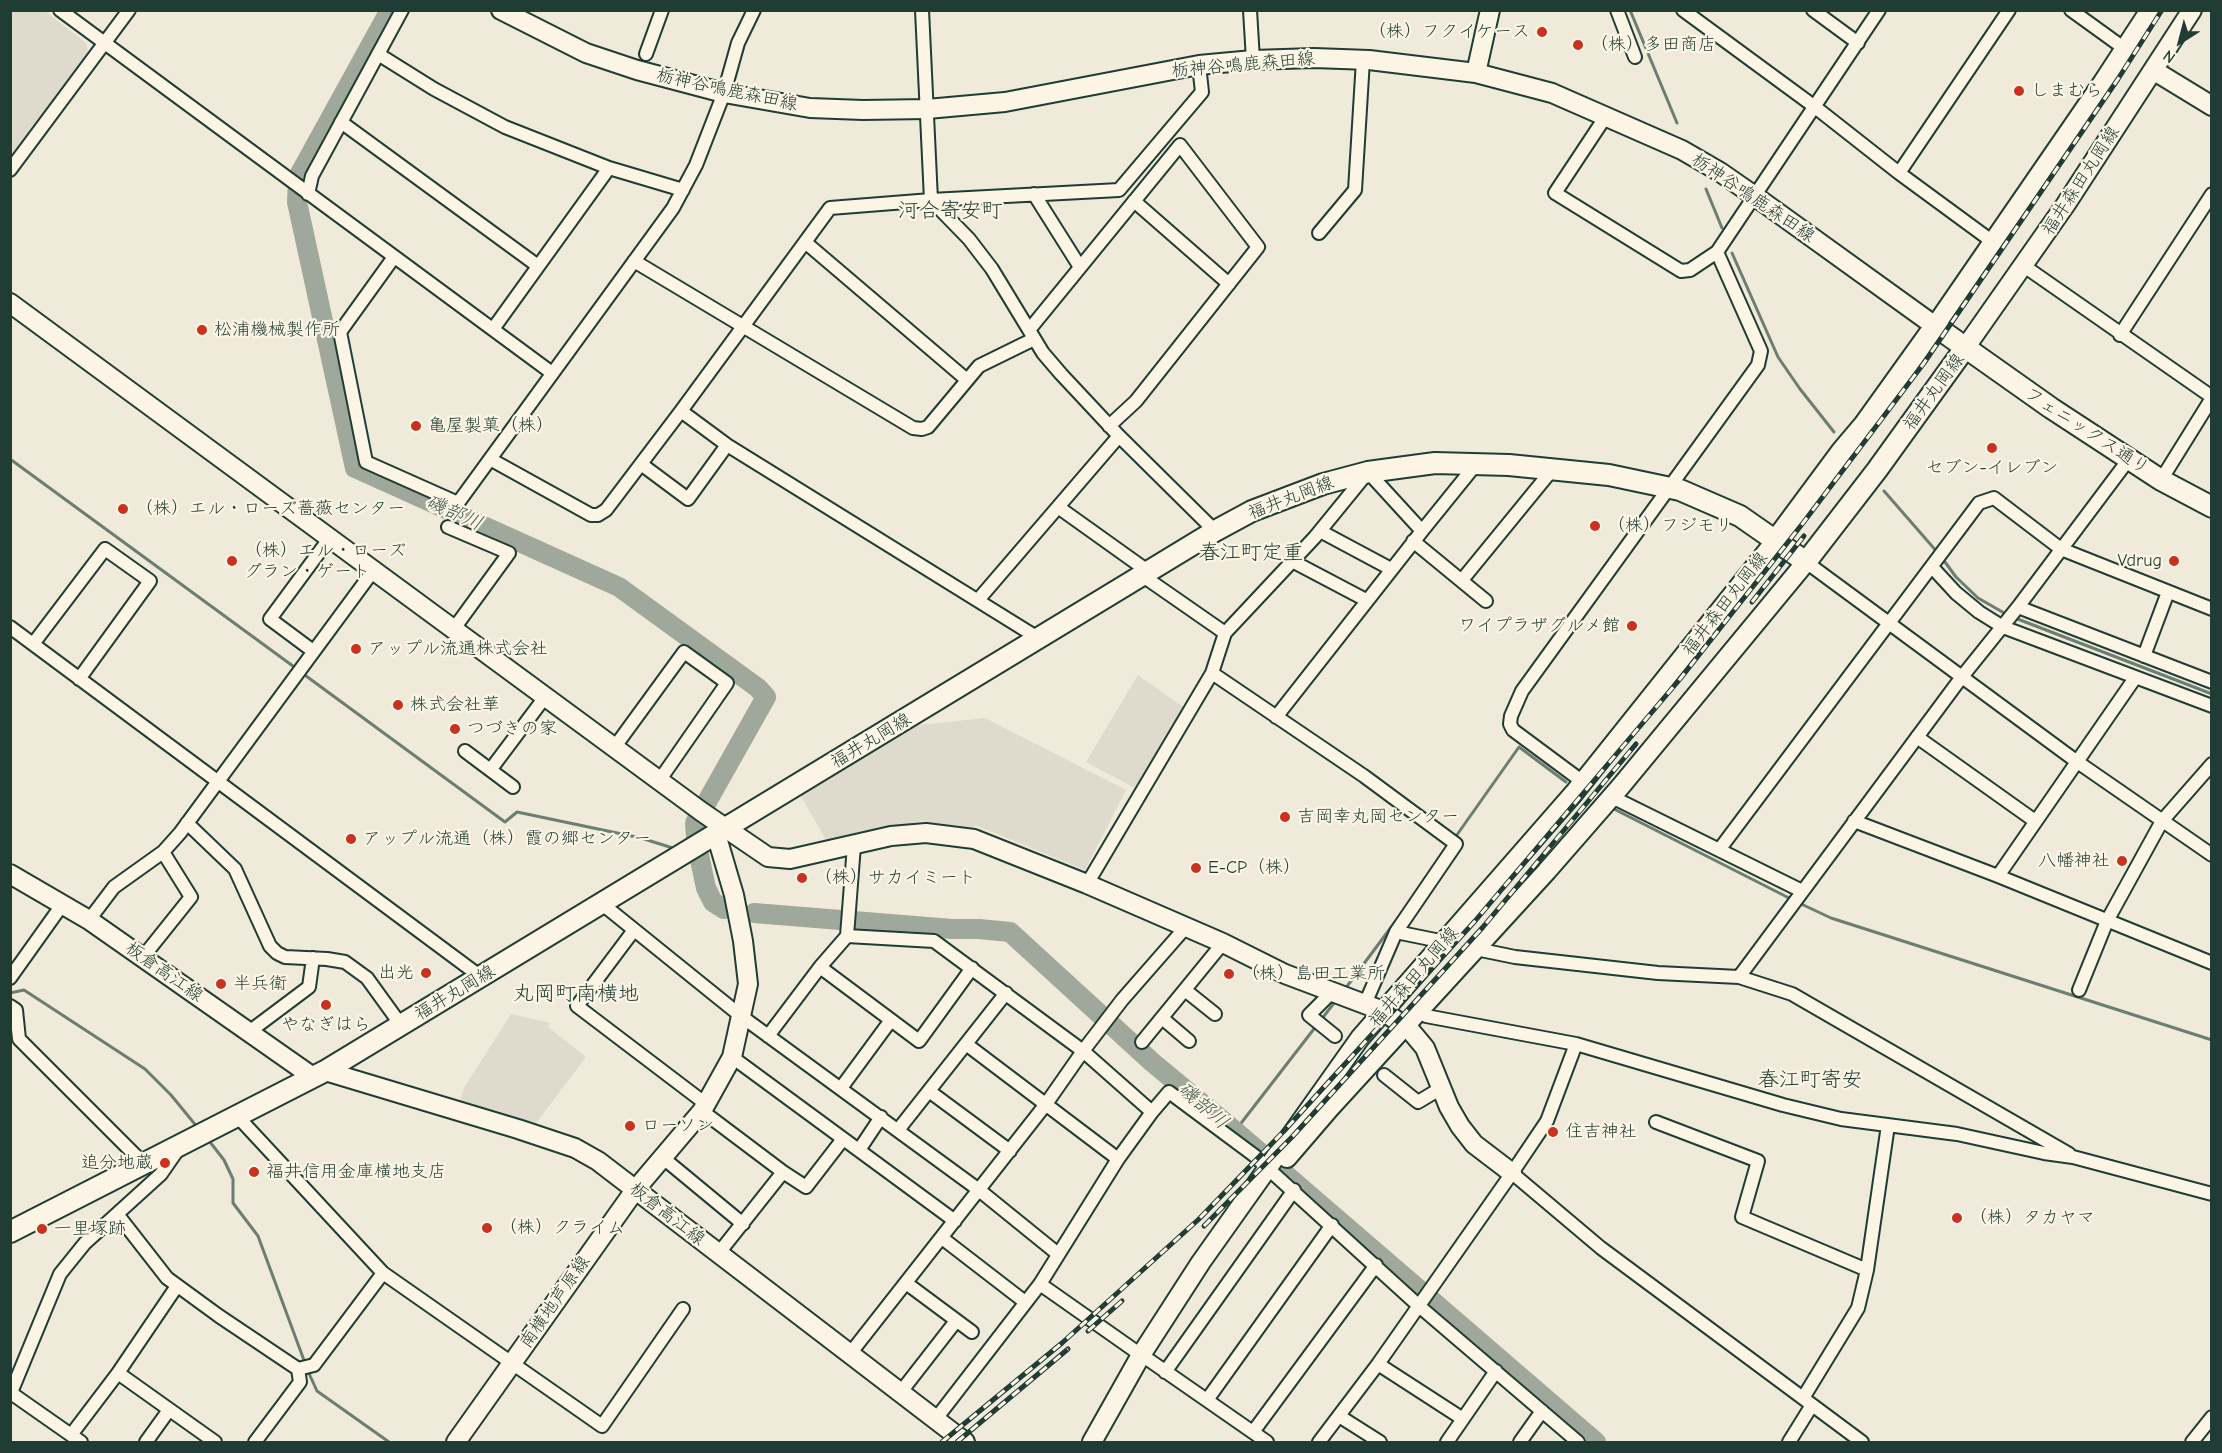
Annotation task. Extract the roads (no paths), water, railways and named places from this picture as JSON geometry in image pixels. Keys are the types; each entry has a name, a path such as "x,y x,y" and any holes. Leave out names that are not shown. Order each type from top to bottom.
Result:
{"main road":[{"name":"栃神谷鳴鹿森田線","path":"501,10 586,53 637,70 724,93 810,108 863,111 927,110 1005,102 1199,65 1253,60 1314,58 1363,60 1476,73 1552,93 1682,150 1756,196 1935,326"},
{"path":"1476,73 1490,10"},
{"name":"福井森田丸岡線","path":"1935,326 2150,10"},
{"name":"福井森田丸岡線","path":"1965,348 2066,204 2192,10"},
{"path":"2153,70 2211,106"},
{"path":"10,303 659,781 721,831 768,857 776,859 790,859 891,836 926,833 974,839 1087,884 1223,943 1285,974 1383,1011 1416,1035 1425,1048 1443,1087 1449,1107 1474,1144 1512,1173"},
{"name":"福井丸岡線","path":"10,1232 319,1074 1215,531 1284,498 1323,484 1368,472 1435,463 1477,463 1609,475 1671,487 1728,510 1806,562 1877,470 1965,348 1935,326 1864,425 1776,540"},
{"name":"フェニックス通り","path":"1965,348 2161,480 2211,507"},
{"name":"福井森田丸岡線","path":"1092,1443 1145,1357 1209,1266 1341,1064 1383,1011 1582,782 1776,540"},
{"name":"福井森田丸岡線","path":"1274,1165 1476,949 1612,797 1806,562"},
{"name":"南横地芦原線","path":"456,1443 635,1190 704,1108 732,1057 747,984 743,941 721,831"},
{"name":"板倉高江線","path":"10,874 89,921 249,1032 319,1074 518,1129 575,1149 598,1161 966,1443"},
{"name":"福井森田丸岡線","path":"1101,1443 1145,1357"}],"street":[{"path":"60,10 552,373"},
{"path":"10,170 106,44 129,10"},
{"path":"308,194 312,176 402,10"},
{"path":"646,54 662,10"},
{"path":"393,257 340,332 366,462 458,502 674,208 696,165 724,93 738,43 754,10"},
{"path":"1250,10 1253,60"},
{"path":"1617,10 1635,57"},
{"path":"1683,10 1993,242"},
{"path":"1813,10 1858,43"},
{"path":"1606,116 1555,193 1681,271 1690,270 1717,252 1879,10"},
{"path":"1899,173 2009,10"},
{"path":"2071,10 2125,49"},
{"path":"922,11 931,200 969,239 992,269 1049,360 1109,426 1215,531"},
{"path":"378,54 443,94 506,127 609,168 684,190"},
{"path":"1319,233 1354,190 1363,60"},
{"path":"490,459 591,515 598,515 606,510 641,464 830,208 1119,190 1202,92 1199,65"},
{"path":"341,122 538,266"},
{"path":"634,261 913,428 922,429 928,427 979,366 1031,334 1080,267 1180,145 1258,247 1137,401 1109,426"},
{"path":"493,329 609,168"},
{"path":"1034,194 1080,267"},
{"path":"2120,335 2211,194"},
{"path":"1134,201 1229,284"},
{"path":"805,242 968,380"},
{"path":"1582,782 1513,730 1510,724 1511,716 1522,691 1758,365 1761,351 1717,252"},
{"path":"2024,266 2211,398 2161,480"},
{"path":"681,411 727,445 1038,638"},
{"path":"978,600 1119,436"},
{"path":"641,464 688,499 727,445"},
{"path":"1739,977 1961,678 2019,607 2129,459"},
{"path":"1276,717 1366,600 1477,463"},
{"path":"1462,580 1552,470"},
{"path":"1087,884 1212,673 1225,633 1320,531 1368,472 1422,531"},
{"path":"1719,850 1979,503 1994,498 2061,549 2211,609"},
{"path":"1058,507 1225,633"},
{"path":"448,527 509,553 453,630"},
{"path":"1320,531 1391,569"},
{"path":"313,651 270,619 329,538"},
{"path":"1413,541 1486,601"},
{"path":"33,644 105,549 150,581 80,679"},
{"path":"1292,561 1366,600"},
{"path":"1806,562 1961,678 2211,855"},
{"path":"1932,567 1956,593 1979,612 2003,627 2211,706"},
{"path":"89,921 114,887 163,852 187,823 373,571"},
{"path":"2144,656 2168,592"},
{"path":"2019,607 2211,682"},
{"path":"10,627 481,977"},
{"path":"614,748 684,652 727,683 659,781"},
{"path":"1212,673 1364,776 1456,844 1396,932 1365,1004"},
{"path":"1998,876 2135,678"},
{"path":"491,770 545,697"},
{"path":"1917,737 2035,821"},
{"path":"465,751 513,787"},
{"path":"2079,990 2107,921 2162,821 2211,764"},
{"path":"1612,797 1802,891"},
{"path":"1854,821 1998,876 2211,963"},
{"path":"187,823 234,869 270,946 277,953 285,957 345,962 356,968 367,978 401,1026"},
{"path":"768,1036 848,926 854,845"},
{"path":"143,957 191,897 163,852"},
{"path":"601,903 741,1016 979,1190 1058,1254"},
{"path":"10,978 62,905"},
{"path":"848,926 933,941 1083,1051 1152,1112"},
{"path":"849,1355 1046,1104 1083,1051 1185,928"},
{"path":"634,930 577,1006 783,1172 806,1187 843,1139"},
{"path":"1396,932 1445,942"},
{"path":"1142,1042 1223,943"},
{"path":"1476,949 1515,957 1658,973 1739,977 1792,994 2073,1157"},
{"path":"249,1032 309,987 313,958"},
{"path":"820,967 919,1041 972,968"},
{"path":"1185,990 1215,1014"},
{"path":"1333,991 1309,1015 1335,1036"},
{"path":"898,1130 1006,993"},
{"path":"10,1005 16,1010 19,1039 144,1164"},
{"path":"1419,1010 1426,1016 1575,1044 1783,1105 1841,1119 1956,1134 2073,1157 2211,1194"},
{"path":"1162,1018 1189,1041"},
{"path":"841,1088 891,1020"},
{"path":"966,1044 1118,1159"},
{"path":"1319,1443 1378,1364 1547,1121 1575,1044"},
{"path":"732,1057 955,1221"},
{"path":"1384,1076 1418,1102 1443,1087"},
{"path":"929,1091 1010,1150"},
{"path":"935,1420 1040,1284 1118,1159 1169,1092 1255,1156 1274,1165 1294,1190 1419,1306 1578,1443"},
{"path":"238,1117 383,1273 602,1426 683,1309"},
{"path":"859,1150 881,1117"},
{"path":"1656,1122 1758,1161 1742,1217 1867,1270"},
{"path":"1789,1443 1858,1308 1867,1270 1888,1125"},
{"path":"177,1286 76,1439 11,1394 60,1274 85,1243 160,1174 182,1145"},
{"path":"662,1157 743,1224"},
{"path":"718,1254 783,1172"},
{"path":"1512,1173 1601,1248 1862,1443"},
{"path":"1165,1372 1294,1190"},
{"path":"117,1214 156,1265 177,1286 298,1369 300,1382 255,1443"},
{"path":"1207,1400 1332,1225"},
{"path":"942,1238 1025,1302"},
{"path":"1253,1432 1376,1265"},
{"path":"298,1369 314,1365 383,1273"},
{"path":"906,1283 972,1332"},
{"path":"1040,1284 1267,1443"},
{"path":"900,1393 956,1321"},
{"path":"1378,1364 1462,1419"},
{"path":"1447,1443 1496,1371"},
{"path":"118,1373 214,1443"},
{"path":"146,1443 169,1410"},
{"path":"1520,1443 1542,1411"},
{"path":"1339,1416 1380,1443"},
{"path":"2192,1443 2211,1417"}],"waterway":[{"name":"磯部川","path":"390,10 298,177 297,202 355,468 619,587 758,688 766,697 695,823 696,837"},
{"path":"1630,10 1677,123"},
{"path":"1706,189 1722,228"},
{"path":"1732,253 1778,357 1834,432"},
{"path":"10,459 297,669"},
{"path":"1884,491 1938,553"},
{"path":"1942,558 1956,577 1978,598 2006,614"},
{"path":"2015,618 2212,694"},
{"path":"302,673 505,822 517,812 641,838 676,849"},
{"path":"1454,839 1519,747 1566,782"},
{"path":"1614,809 1791,899"},
{"name":"磯部川","path":"699,855 706,888 713,902 724,909"},
{"path":"1797,902 1831,918 2212,1040"},
{"name":"磯部川","path":"754,913 1010,932 1152,1062 1596,1442"},
{"path":"1345,989 1398,918"},
{"path":"10,993 24,990 145,1069 171,1095 198,1128"},
{"path":"1321,1020 1337,999"},
{"path":"1235,1131 1317,1025"},
{"path":"210,1142 224,1160 233,1179 233,1203 258,1236 305,1363"},
{"path":"307,1369 317,1391 389,1442"}],"railway":[{"path":"942,1442 1062,1343 1199,1219 1284,1131 1475,921 1680,679 1803,523 1924,363 2118,79 2162,10"},
{"path":"1752,602 1804,536"},
{"path":"1204,1226 1292,1137 1483,927 1636,744"},
{"path":"1088,1331 1122,1301"},
{"path":"957,1442 1068,1349"}],"place":[{"name":"（株）フクイケース","path":"1542,32"},
{"name":"（株）多田商店","path":"1578,45"},
{"name":"しまむら","path":"2019,91"},
{"name":"松浦機械製作所","path":"202,330"},
{"name":"亀屋製菓（株）","path":"416,426"},
{"name":"セブン-イレブン","path":"1992,448"},
{"name":"（株）エル・ローズ薔薇センター","path":"123,509"},
{"name":"（株）フジモリ","path":"1595,526"},
{"name":"（株）エル・ローズ グラン・ゲート","path":"232,561"},
{"name":"Vdrug","path":"2174,561"},
{"name":"ワイプラザグルメ館","path":"1632,626"},
{"name":"アップル流通株式会社","path":"356,649"},
{"name":"株式会社華","path":"398,705"},
{"name":"つづきの家","path":"455,729"},
{"name":"吉岡幸丸岡センター","path":"1285,817"},
{"name":"アップル流通（株）霞の郷センター","path":"351,839"},
{"name":"八幡神社","path":"2122,861"},
{"name":"E-CP（株）","path":"1196,868"},
{"name":"（株）サカイミート","path":"802,878"},
{"name":"出光","path":"426,973"},
{"name":"（株）島田工業所","path":"1229,974"},
{"name":"半兵衛","path":"221,984"},
{"name":"やなぎはら","path":"326,1005"},
{"name":"ローソン","path":"630,1126"},
{"name":"住吉神社","path":"1553,1132"},
{"name":"追分地蔵","path":"165,1163"},
{"name":"福井信用金庫横地支店","path":"254,1172"},
{"name":"（株）タカヤマ","path":"1957,1218"},
{"name":"（株）クライム","path":"487,1228"},
{"name":"一里塚跡","path":"42,1229"}],"district":[{"name":"河合寄安町","path":"950,211"},
{"name":"春江町定重","path":"1251,553"},
{"name":"丸岡町南横地","path":"576,994"},
{"name":"春江町寄安","path":"1810,1080"}]}
